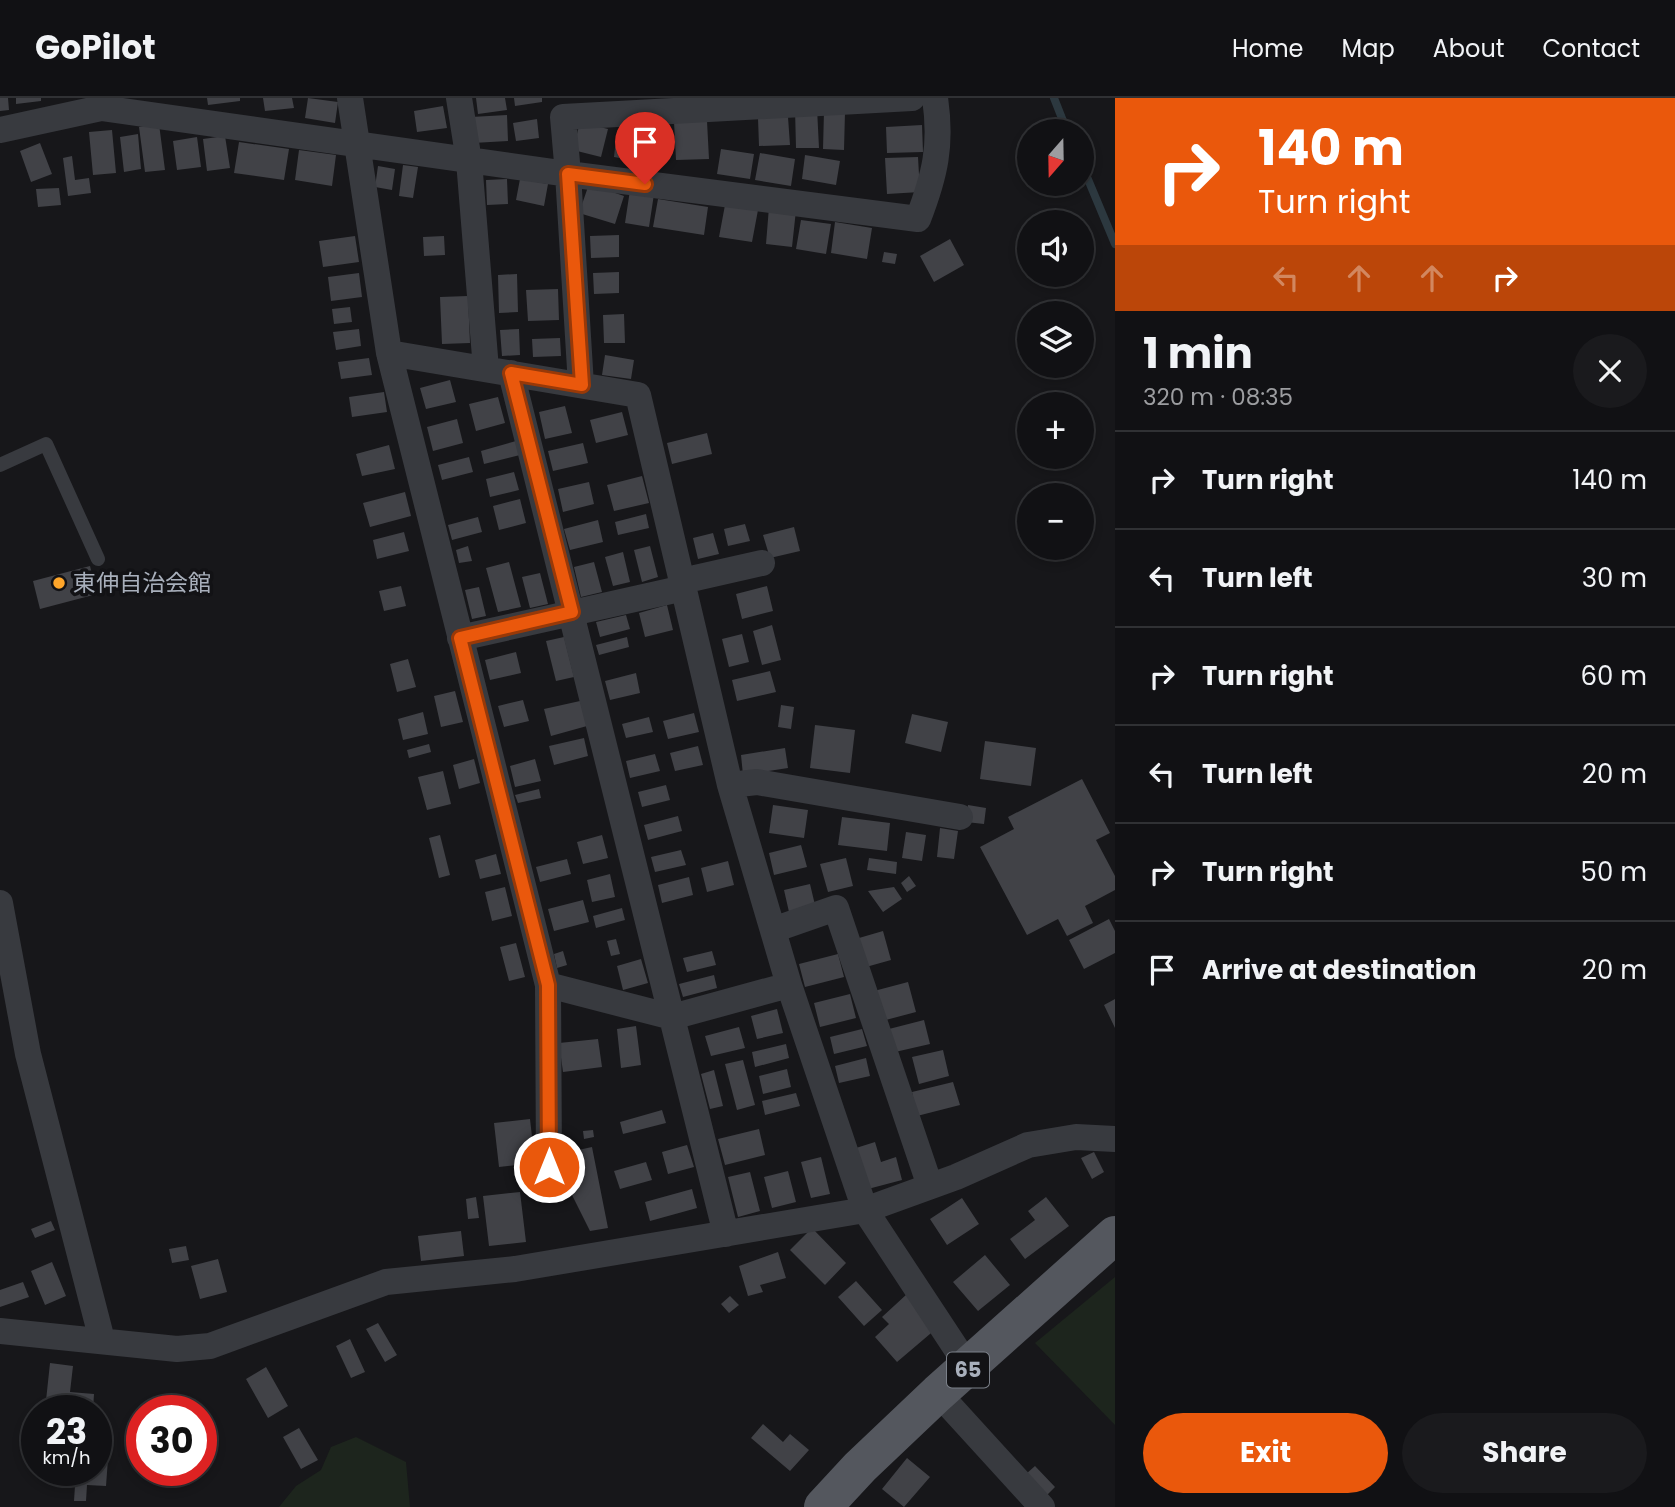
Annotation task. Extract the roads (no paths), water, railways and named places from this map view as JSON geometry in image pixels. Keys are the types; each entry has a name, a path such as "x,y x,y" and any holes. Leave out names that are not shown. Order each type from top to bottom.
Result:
{"main road":[{"name":"65","path":"823,1507 860,1467 938,1394 1115,1235"}],"street":[{"path":"351,98 388,353 548,985 549,1167"},
{"path":"459,98 498,371 572,612 726,1234"},
{"path":"582,385 563,117 912,98"},
{"path":"0,130 52,108 100,108 356,146 918,219 929,190 940,133 935,98"},
{"path":"388,353 638,394 730,785 789,985 865,1210 969,1368"},
{"path":"460,638 572,612 762,562"},
{"path":"730,785 757,782 960,817"},
{"path":"0,903 28,1054 102,1340"},
{"path":"773,930 836,908 930,1186"},
{"path":"548,985 672,1017 789,985"},
{"path":"0,1331 177,1349 210,1346 386,1282 515,1269 865,1210 1028,1145 1076,1137 1115,1139"},
{"path":"938,1394 1042,1507"}],"lane":[{"path":"0,465 46,444 98,559"}],"waterway":[{"path":"1054,98 1062,119"},
{"path":"1094,194 1115,244"}],"place":[{"name":"東伸自治会館","path":"59,583"}]}
